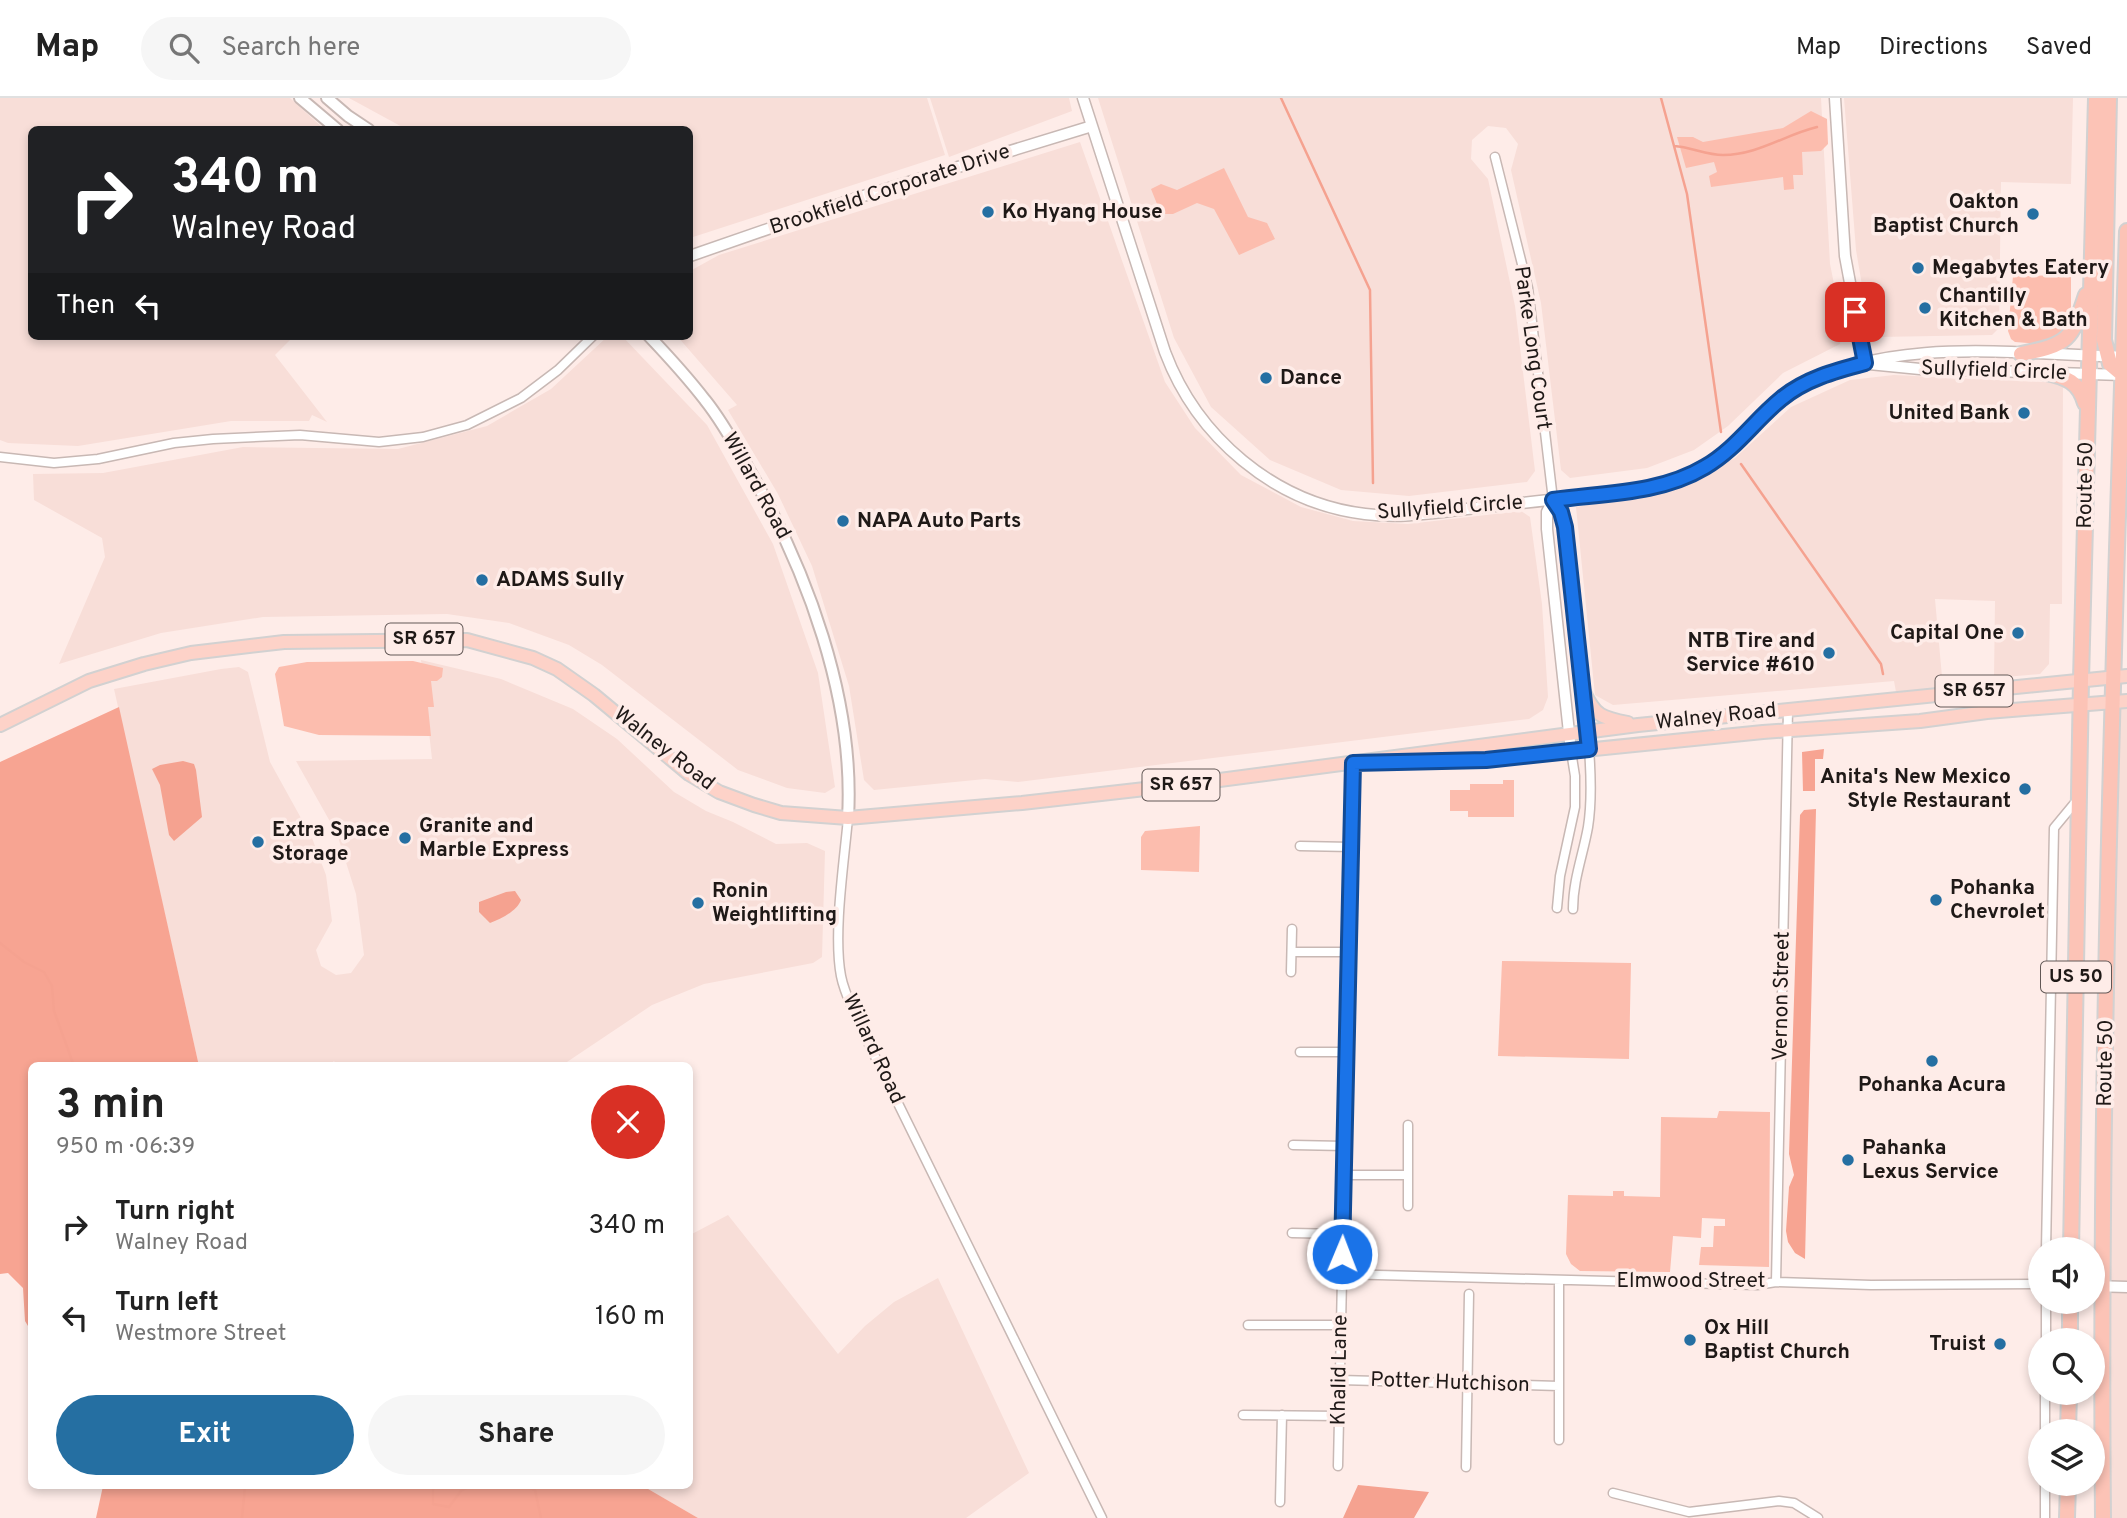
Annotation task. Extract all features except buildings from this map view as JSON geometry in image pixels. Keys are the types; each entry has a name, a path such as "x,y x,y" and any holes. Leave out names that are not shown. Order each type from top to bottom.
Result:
{"highway":[{"name":"Route 50","path":"2071,1237 2095,98"},
{"path":"2109,98 2104,340 2110,364 2125,375"},
{"name":"Route 50","path":"2099,1237 2121,677 2121,438 2125,375 2127,231"},
{"path":"2021,354 2054,346 2069,336 2076,326 2092,276"},
{"path":"2046,373 2066,377 2075,383 2082,394 2088,415"},
{"path":"2121,438 2127,414"},
{"name":"Route 50","path":"2098,1314 2103,1518"},
{"path":"2067,1518 2068,1496"}],"main road":[{"path":"300,98 333,126"},
{"path":"327,98 363,126"},
{"name":"Willard Road","path":"652,340 705,400 720,422 761,491 796,565 818,625 840,714 850,785 848,818"},
{"name":"Walney Road","path":"0,725 89,681 191,653 284,642 467,640 524,655 557,670 594,695 689,774 719,792 781,813 848,818 1022,803 1638,725 2081,680"},
{"name":"SR 657","path":"2081,680 2121,677"},
{"path":"1584,692 1591,707 1599,715 1638,725"},
{"name":"SR 657","path":"2081,704 2120,702"},
{"name":"Walney Road","path":"1353,763 1486,760 2081,704"}],"street":[{"name":"Sullyfield Circle","path":"1083,98 1173,373 1197,414 1246,465 1317,503 1365,514 1407,516 1650,488 1686,477 1719,458 1734,447 1770,408 1794,390 1823,376 1865,363 1922,352 2125,357"},
{"path":"1835,98 1844,247 1865,363"},
{"name":"Brookfield Corporate Drive","path":"693,255 860,197 1092,126"},
{"name":"Parke Long Court","path":"1495,157 1528,288 1553,500"},
{"path":"0,457 26,462 58,463 98,459 174,443 213,439 300,435 372,442 424,436 467,425 521,398 558,370 589,340"},
{"name":"Sullyfield Circle","path":"1865,363 1920,369 2125,375"},
{"path":"1557,908 1560,876 1575,807 1575,776 1546,529 1547,512 1553,500 1561,512 1565,527 1584,692 1591,789 1588,827 1576,874 1573,909"},
{"name":"Vernon Street","path":"1776,1282 1788,710"},
{"name":"Khalid Lane","path":"1338,1465 1353,763"},
{"path":"2046,1237 2054,828 2080,796"},
{"name":"Willard Road","path":"848,818 839,937 843,986 858,1022 1102,1518"},
{"path":"1300,846 1352,847"},
{"path":"1291,972 1292,929"},
{"path":"1292,952 1349,953"},
{"path":"1300,1052 1347,1052"},
{"path":"1408,1125 1408,1206"},
{"path":"1293,1145 1345,1146"},
{"path":"1344,1175 1408,1175"},
{"path":"1292,1233 1343,1234"},
{"name":"Elmwood Street","path":"1342,1274 1757,1285 1776,1282 1871,1285 2028,1284"},
{"path":"1559,1280 1559,1440"},
{"path":"2105,1286 2127,1287"},
{"path":"1466,1467 1469,1294"},
{"path":"1248,1325 1341,1325"},
{"name":"Potter Hutchison","path":"1340,1380 1559,1386"},
{"path":"1243,1415 1339,1416"},
{"path":"1280,1502 1282,1415"},
{"path":"1613,1493 1689,1511 1779,1501 1794,1503 1818,1518"},
{"path":"2045,1496 2045,1518"}],"shaded area":[{"path":"0,98 290,98 321,126 28,126 28,340 290,340 275,355 327,422 312,415 309,421 231,421 78,446 8,443 0,440"},
{"path":"349,98 927,98 945,155 693,237 693,126 400,126"},
{"path":"930,98 1069,98 1072,111 949,157"},
{"path":"1098,98 1821,98 1830,264 1842,324 1840,344 1783,373 1728,426 1694,450 1647,468 1570,478 1561,470 1541,303 1511,170 1518,144 1506,128 1488,126 1472,140 1471,159 1488,179 1515,306 1535,471 1527,482 1409,496 1341,490 1270,460 1211,407 1174,338"},
{"path":"1844,98 2073,98 2071,184 2001,182 1999,328 1992,335 1878,337 1870,332 1856,250"},
{"path":"1811,111 1827,119 1828,144 1821,151 1802,152 1803,175 1793,175 1794,189 1784,190 1783,177 1711,187 1709,176 1717,172 1714,162 1686,168 1677,137 1693,137 1703,142 1783,128"},
{"path":"1080,142 1165,382 1195,428 1241,475 1301,507 1353,521 1408,524 1521,511 1530,517 1542,604 1548,697 1543,710 1529,719 1018,782 985,779 874,790 864,780 849,686 812,566 778,494 728,410 737,405 680,340 693,340 693,269 719,255"},
{"path":"1224,168 1248,217 1267,223 1275,239 1239,255 1214,209 1197,203 1173,214 1161,214 1151,189 1161,184 1177,190"},
{"path":"2071,275 2071,324 2066,334 2040,344 2015,342 2011,339 2008,331 2013,276"},
{"path":"604,340 626,340 707,425 773,544 818,673 835,787 825,793 787,788 738,770 602,665 569,645 509,623 447,614 263,617 161,633 59,664 105,557 102,538 34,500 33,474 103,473 243,447 398,449 487,426 551,389"},
{"path":"1894,375 2063,383 2062,604 2050,604 2049,664 2040,674 1994,678 1995,601 1935,599 1943,688 1896,692 1894,681 1613,705 1595,695 1576,507 1667,492 1735,458 1791,407 1850,380"},
{"path":"421,660 501,679 573,709 617,739 674,792 706,811 776,844 807,843 825,851 822,957 813,963 704,984 652,1005 567,1062 198,1062 114,689 221,669 239,667 248,672 270,762 312,838 326,875 332,921 316,950 321,966 336,975 351,973 364,955 356,894 337,834 296,761 432,759"},
{"path":"413,661 443,668 442,677 431,681 434,707 428,707 431,736 319,735 284,726 275,674 279,667 307,662"},
{"path":"2127,701 2127,1518 2103,1518 2114,702"},
{"path":"119,707 198,1062 28,1062 28,1326 25,1321 23,1288 8,1273 0,1274 0,762"},
{"path":"1824,749 1823,759 1815,759 1815,791 1803,791 1802,752"},
{"path":"183,761 194,764 202,817 174,841 169,835 160,785 152,769"},
{"path":"1503,780 1514,780 1514,817 1468,817 1468,811 1450,811 1450,790 1470,790 1470,784 1503,784"},
{"path":"1816,809 1805,1259 1795,1253 1788,1242 1786,1231 1789,1187 1794,1175 1789,1154 1800,815 1804,810"},
{"path":"1200,826 1199,872 1141,870 1141,837 1145,831"},
{"path":"515,891 521,900 516,908 504,917 490,923 479,912 479,902"},
{"path":"1502,961 1631,963 1629,1059 1498,1056"},
{"path":"1719,1111 1770,1112 1769,1267 1699,1265 1701,1247 1713,1247 1714,1226 1725,1226 1725,1219 1702,1218 1701,1238 1673,1236 1670,1272 1580,1271 1571,1264 1566,1254 1568,1195 1613,1196 1613,1191 1624,1191 1624,1196 1660,1197 1661,1117 1717,1118"},
{"path":"728,1215 838,1354 865,1326 894,1302 938,1278 1029,1473 966,1518 698,1518 648,1489 693,1489 693,1233"},
{"path":"1358,1485 1429,1492 1414,1518 1343,1518"},
{"path":"102,1489 648,1489 698,1518 96,1518"}],"waterway":[{"path":"1281,98 1370,290 1373,483"},
{"path":"1661,98 1687,194 1721,432"},
{"path":"1674,146 1717,155 1736,154 1817,127"},
{"path":"1741,464 1881,664 1883,674"},
{"path":"0,943 24,962 44,972 52,986 54,1011 73,1062"},
{"path":"242,1518 245,1489"},
{"path":"433,1489 433,1504 449,1507 465,1489"},
{"path":"533,1489 541,1518"}],"place":[{"name":"Ko Hyang House","path":"988,212"},
{"name":"Oakton Baptist Church","path":"2033,214"},
{"name":"Megabytes Eatery","path":"1918,268"},
{"name":"Chantilly Kitchen & Bath","path":"1925,308"},
{"name":"Dance","path":"1266,378"},
{"name":"United Bank","path":"2024,413"},
{"name":"NAPA Auto Parts","path":"843,521"},
{"name":"ADAMS Sully","path":"482,580"},
{"name":"Capital One","path":"2018,633"},
{"name":"NTB Tire and Service #610","path":"1829,653"},
{"name":"Anita's New Mexico Style Restaurant","path":"2025,789"},
{"name":"Granite and Marble Express","path":"405,838"},
{"name":"Extra Space Storage","path":"258,842"},
{"name":"Pohanka Chevrolet","path":"1936,900"},
{"name":"Ronin Weightlifting","path":"698,903"},
{"name":"Pohanka Acura","path":"1932,1061"},
{"name":"Pahanka Lexus Service","path":"1848,1160"},
{"name":"Ox Hill Baptist Church","path":"1690,1340"},
{"name":"Truist","path":"2000,1344"}],"route":[{"path":"1342,1254 1353,763 1486,760 1589,749 1565,527 1561,512 1553,500 1650,488 1686,477 1703,468 1734,447 1770,408 1794,390 1838,370 1865,363 1855,312"}]}
